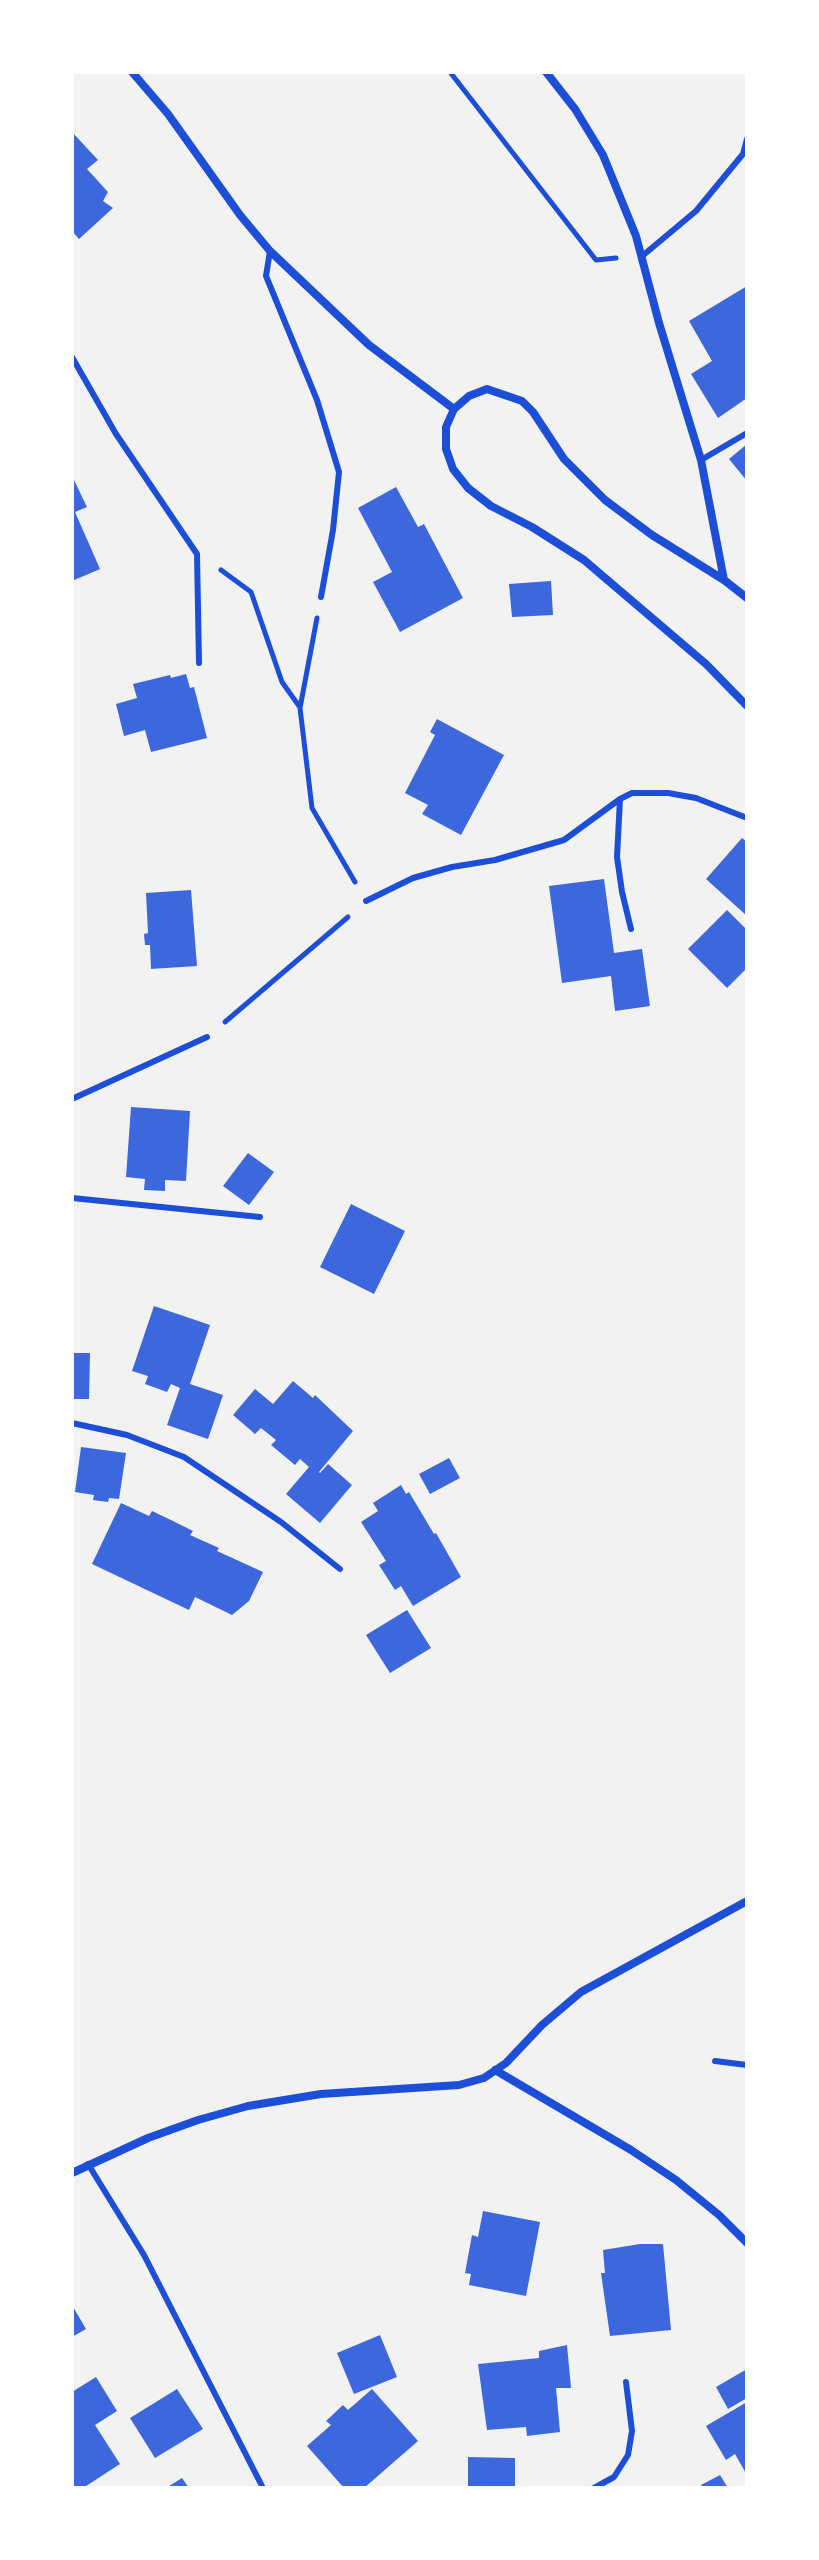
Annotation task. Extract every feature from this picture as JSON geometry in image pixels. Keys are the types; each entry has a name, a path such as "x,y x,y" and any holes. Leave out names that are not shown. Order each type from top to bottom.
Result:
{"street":[{"path":"132,72 168,114 240,215 270,251 369,345 454,409"},
{"path":"546,72 575,109 603,155 636,236 701,460 724,580"},
{"path":"747,598 605,500 564,459 533,412 522,401 487,389 469,396 454,409 446,427 446,449 453,469 468,488 491,506 532,527 584,560 706,664 747,706"},
{"path":"72,2173 173,2129 248,2106 309,2095 459,2085 484,2078 506,2063 542,2025 581,1992 747,1901"},
{"path":"495,2070 676,2180 747,2243"}],"lane":[{"path":"641,257 696,211 743,154 747,139"},
{"path":"270,251 266,276 317,400 339,472 321,597"},
{"path":"72,357 116,434 197,554 199,663"},
{"path":"701,460 747,433"},
{"path":"366,901 413,878 495,860 564,840 632,793 696,798 747,818"},
{"path":"620,799 617,857 631,929"},
{"path":"72,1099 207,1037"},
{"path":"72,1198 260,1217"},
{"path":"72,1423 127,1435 184,1457 281,1522 340,1569"},
{"path":"715,2061 747,2065"},
{"path":"88,2164 144,2255 263,2488"},
{"path":"594,2488 614,2477 628,2455 632,2431 626,2382"}],"path":[{"path":"450,72 596,260 641,257"},
{"path":"197,554 251,592 282,682 300,708"},
{"path":"207,1037 366,901 312,808 300,708 321,597"}],"building":[{"path":"72,132 98,160 87,169 108,192 103,201 113,208 79,239 72,231"},
{"path":"747,286 747,398 718,418 691,374 712,361 689,321"},
{"path":"747,444 747,481 729,459"},
{"path":"72,476 87,507 75,512 100,569 72,581"},
{"path":"396,487 418,527 424,524 463,598 400,632 373,582 392,572 358,508"},
{"path":"551,581 553,615 512,617 509,584"},
{"path":"186,674 190,688 194,687 207,738 151,752 145,730 124,736 116,704 137,698 133,684"},
{"path":"437,719 504,755 461,835 422,814 428,805 405,793 435,735 430,732"},
{"path":"742,838 747,842 747,916 706,879"},
{"path":"604,879 614,953 642,949 650,1006 615,1011 611,976 562,983 549,886"},
{"path":"191,890 197,966 151,969 150,945 145,945 144,934 148,933 146,893"},
{"path":"727,910 747,930 747,968 727,988 688,949"},
{"path":"131,1107 190,1111 186,1181 165,1180 165,1191 144,1190 145,1179 126,1177"},
{"path":"248,1153 274,1172 249,1205 223,1186"},
{"path":"351,1204 405,1231 374,1294 320,1267"},
{"path":"154,1306 210,1325 190,1384 223,1395 208,1439 167,1425 180,1388 171,1384 167,1392 145,1384 148,1376 132,1371"},
{"path":"72,1353 90,1353 89,1399 72,1399"},
{"path":"293,1381 313,1398 315,1395 353,1431 319,1472 328,1464 352,1485 320,1523 286,1494 309,1467 300,1459 295,1465 271,1445 276,1440 261,1428 255,1434 233,1415 255,1389 273,1404"},
{"path":"81,1447 126,1453 119,1499 109,1498 108,1502 93,1500 94,1495 75,1492"},
{"path":"449,1458 460,1478 430,1494 419,1474"},
{"path":"401,1485 436,1533 461,1577 413,1606 401,1586 395,1590 379,1565 386,1561 361,1522 378,1511 373,1503"},
{"path":"121,1503 149,1516 152,1511 173,1521 193,1531 190,1535 219,1548 217,1551 263,1572 249,1601 232,1615 195,1597 189,1610 92,1564"},
{"path":"407,1610 431,1648 390,1673 366,1635"},
{"path":"483,2211 540,2222 526,2296 469,2285 471,2274 465,2273 472,2235 478,2237"},
{"path":"663,2244 671,2330 610,2336 601,2273 605,2273 603,2250"},
{"path":"72,2305 86,2329 72,2337"},
{"path":"380,2335 397,2377 354,2394 337,2353"},
{"path":"567,2345 571,2388 556,2388 560,2432 527,2436 526,2427 487,2430 478,2364 539,2358 539,2351"},
{"path":"747,2369 747,2398 728,2409 716,2387"},
{"path":"96,2377 117,2411 95,2425 120,2464 83,2488 72,2488 72,2392"},
{"path":"177,2389 203,2429 155,2458 130,2418"},
{"path":"372,2389 418,2441 364,2488 344,2488 307,2446 331,2425 326,2421 343,2405 348,2410"},
{"path":"747,2402 747,2475 735,2454 726,2460 706,2426"},
{"path":"468,2457 515,2458 515,2488 468,2488"},
{"path":"720,2475 728,2488 703,2488 701,2485"},
{"path":"182,2478 189,2488 166,2488"}]}
